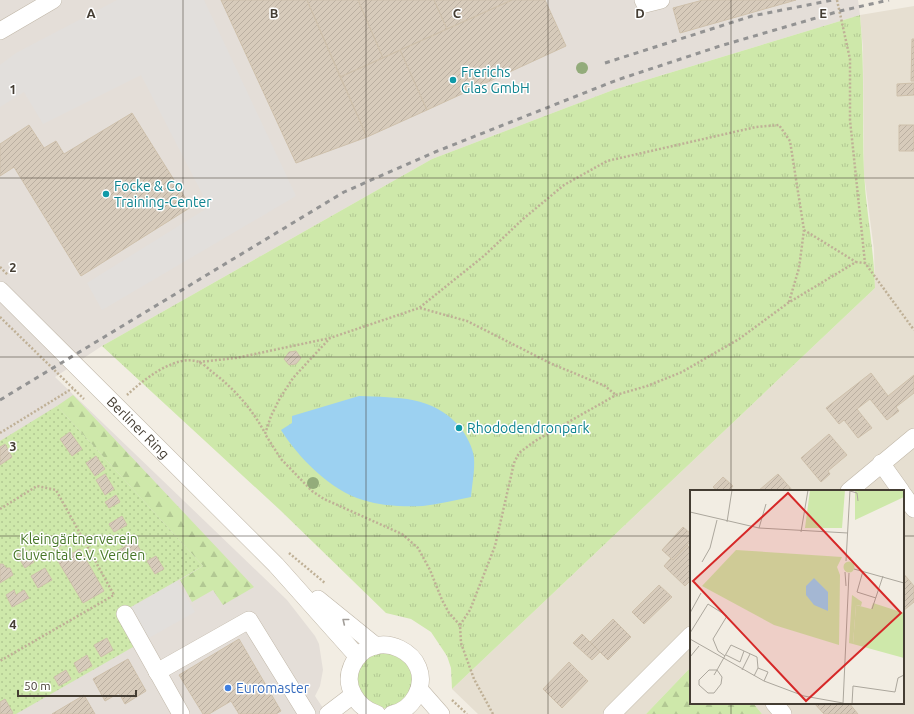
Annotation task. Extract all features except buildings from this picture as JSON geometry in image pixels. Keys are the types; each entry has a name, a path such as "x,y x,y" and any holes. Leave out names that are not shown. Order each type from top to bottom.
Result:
{"street":[{"path":"0,31 53,0"},
{"path":"643,0 645,4 661,0"},
{"name":"Berliner Ring","path":"0,290 276,565 358,658"},
{"path":"850,490 914,437"},
{"path":"881,463 900,490"},
{"path":"904,495 914,509"},
{"name":"Berliner Ring","path":"276,565 376,646"},
{"path":"125,614 181,714"},
{"path":"158,672 249,620 307,714"},
{"path":"612,714 690,636"},
{"path":"364,712 353,695 350,678 353,665 368,649 388,644 396,646 410,655 418,668 419,689 405,712"},
{"path":"419,689 441,714"},
{"path":"328,714 353,695"},
{"path":"775,704 784,714"}],"path":[{"path":"838,0 850,59 850,120 865,263 914,330"},
{"path":"126,396 143,380 167,366 184,361 199,362 236,358 330,338 419,308 485,255 523,219 564,185 607,161 756,127 779,125 790,141 804,230 799,268 788,303"},
{"path":"804,230 856,262 865,263"},
{"path":"493,714 474,679 461,643 460,625 470,610 495,546 514,463 520,453 535,441 616,395 647,386 682,372 739,339 788,303 856,262"},
{"path":"419,308 467,321 552,364 604,386 616,395"},
{"path":"0,316 90,405"},
{"path":"265,434 271,416 280,398 293,378 330,338"},
{"path":"199,362 217,375 249,407 281,459 312,491 324,499 402,534 418,548 430,570 449,614 460,625"},
{"path":"0,433 73,388 86,376"},
{"path":"0,509 37,486 56,490 114,595 0,661"}],"shaded area":[{"path":"0,0 858,0 860,15 613,90 432,159 102,346 55,377 287,600 315,636 319,644 323,670 320,686 315,696 327,714 0,714"},
{"path":"117,0 204,0 296,196 102,310 87,283 209,207 141,75 43,124 24,92 0,107 0,65 16,53"},
{"path":"914,6 914,714 762,714 754,704 904,704 904,490 690,490 690,668 646,714 478,714 452,689 875,288 874,250 864,174 863,49 860,15"},
{"path":"177,581 195,612 147,639 129,609"}],"green space":[{"name":"Rhododendronpark","path":"860,15 862,35 864,173 875,288 452,689 451,668 447,656 431,632 411,619 386,613 280,510 102,346 432,159 613,90"},
{"path":"73,395 254,587 223,605 213,590 192,602 180,580 203,566 57,406"},
{"name":"Kleingärtnerverein Cluvental e.V. Verden","path":"57,406 203,566 129,608 147,639 16,714 0,714 0,441"},
{"path":"390,649 413,667 411,696 390,707 380,708 359,697 357,668 359,663 369,656"},
{"path":"690,668 690,704 754,704 762,714 646,714"}],"water":[{"path":"359,396 414,400 438,409 449,417 460,427 469,441 472,450 474,467 471,497 423,506 385,505 351,496 327,481 316,472 296,451 281,430 292,423 292,416"}],"railway":[{"path":"605,63 752,16 833,0"},
{"path":"0,400 344,192 435,152 617,80 720,46 840,11 889,0"}],"place":[{"name":"Frerichs Glas GmbH","path":"453,80"},
{"name":"Focke & Co Training-Center","path":"106,194"},
{"name":"Rhododendronpark","path":"459,428"},
{"name":"Euromaster","path":"228,688"}]}
